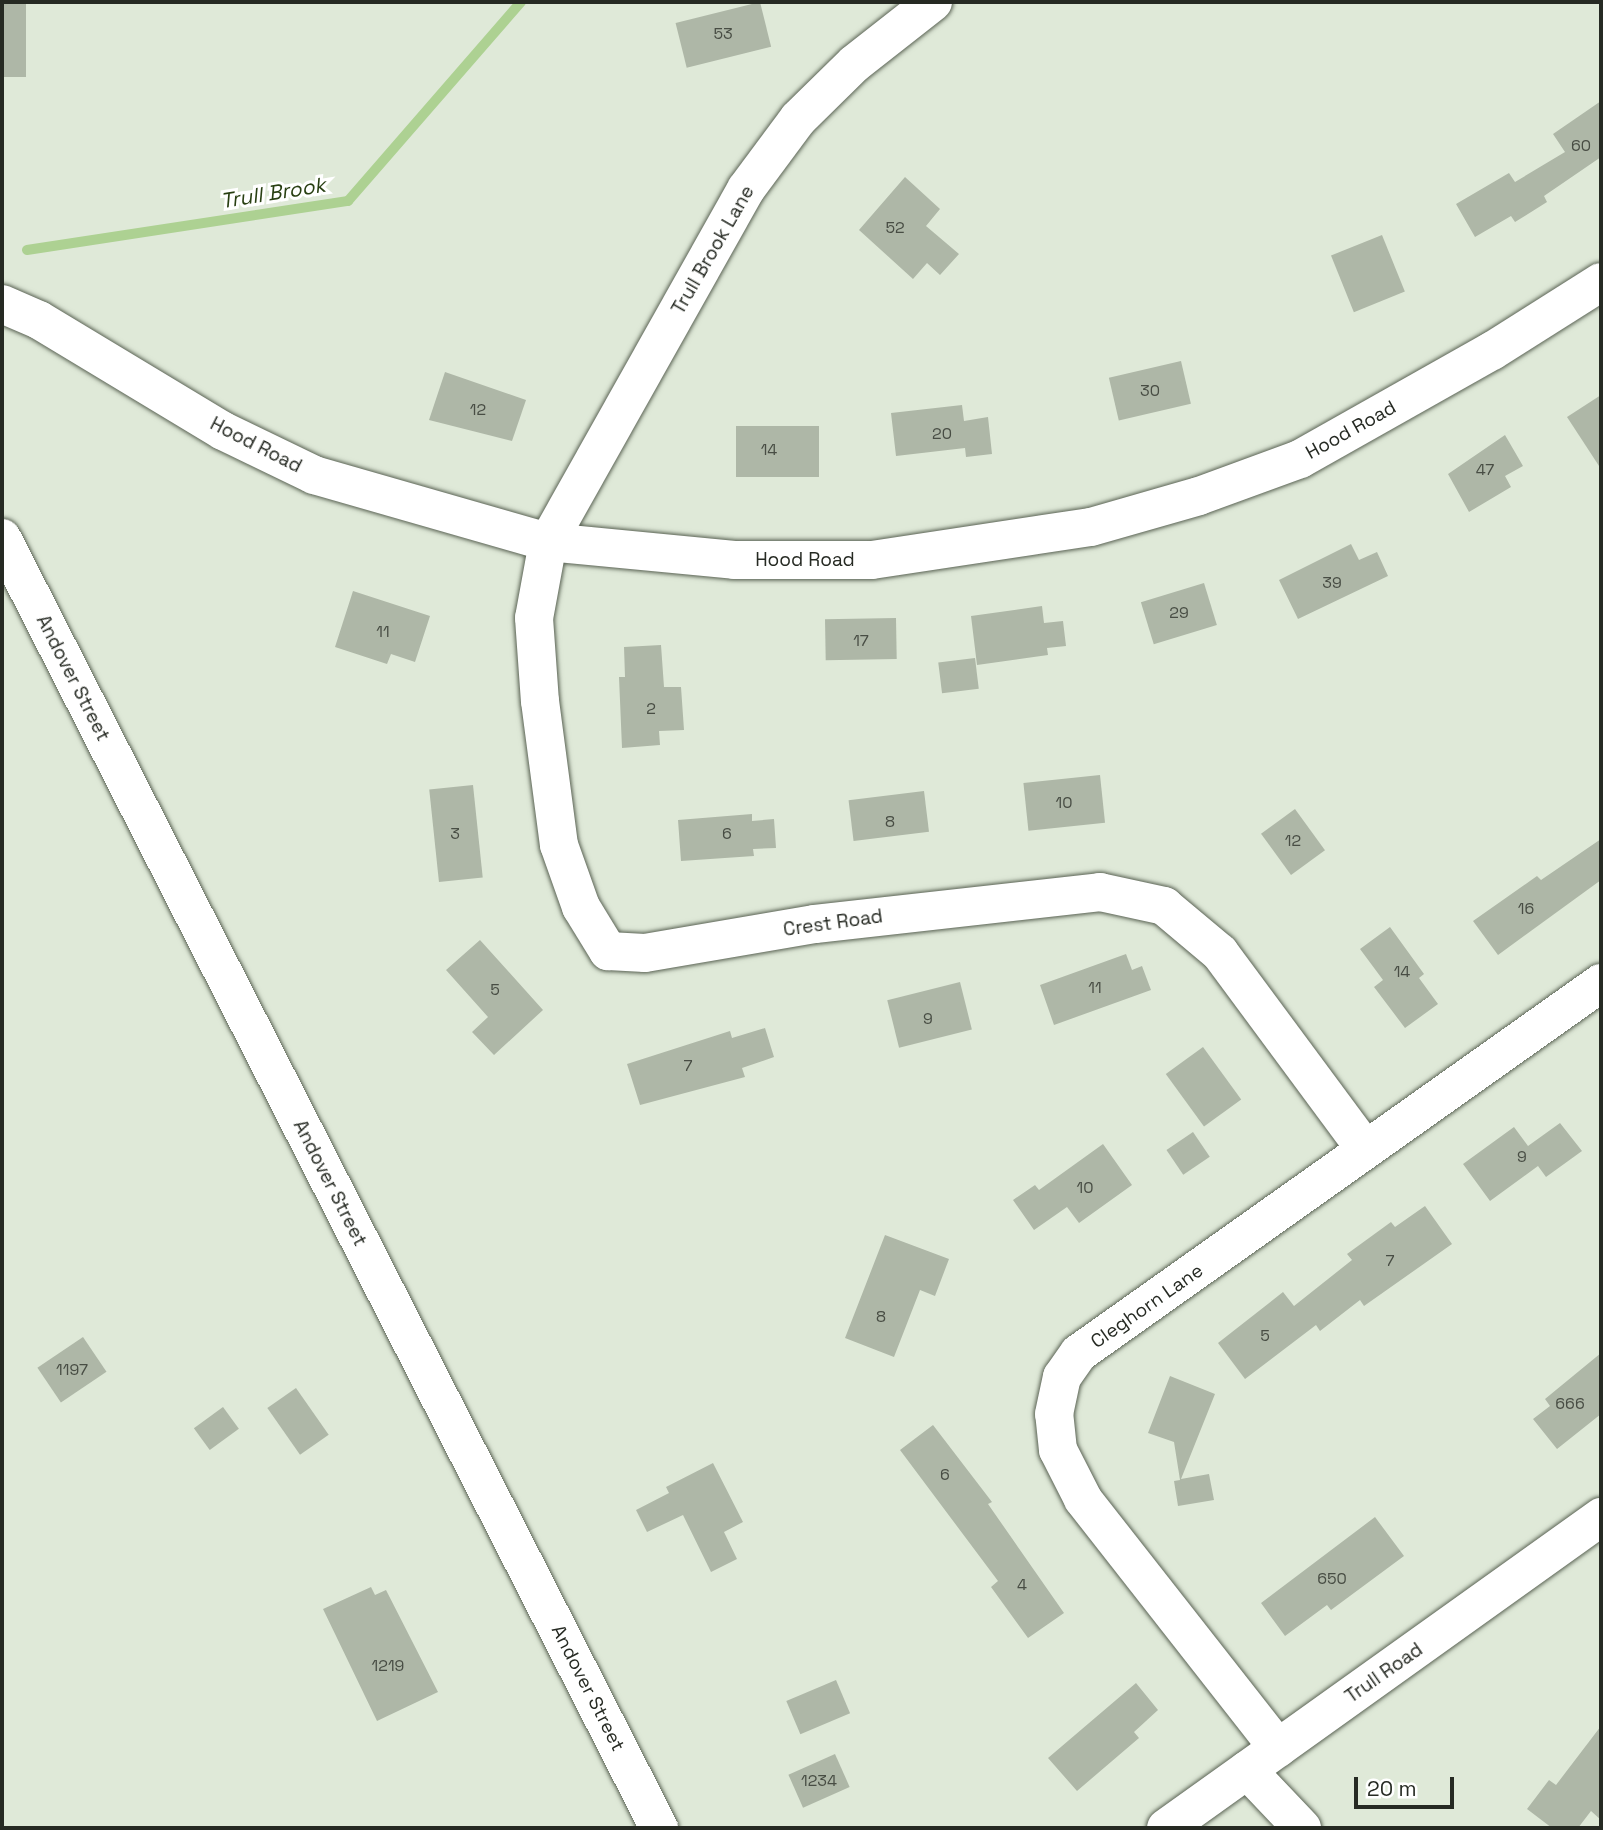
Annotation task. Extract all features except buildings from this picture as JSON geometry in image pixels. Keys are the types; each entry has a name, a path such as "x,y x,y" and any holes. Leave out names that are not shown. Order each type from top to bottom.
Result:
{"street":[{"name":"Trull Brook Lane","path":"548,542 746,189 798,119 854,64 933,2"},
{"name":"Hood Road","path":"2,304 39,320 223,431 314,475 548,542 734,560 872,560 1091,527 1199,496 1300,459 1492,351 1601,282"},
{"name":"Crest Road","path":"548,542 534,618 540,701 559,845 581,907 608,951 645,953 814,924 1100,892 1164,906 1220,953 1365,1149"},
{"name":"Andover Street","path":"3,543 659,1828"},
{"name":"Cleghorn Lane","path":"1278,1748 1083,1499 1058,1450 1054,1414 1062,1377 1079,1353 1182,1284 1365,1149 1601,983"},
{"name":"Trull Road","path":"1166,1828 1601,1517"},
{"path":"1247,1770 1302,1828"}],"waterway":[{"name":"Trull Brook","path":"27,250 348,201 521,2"}]}
